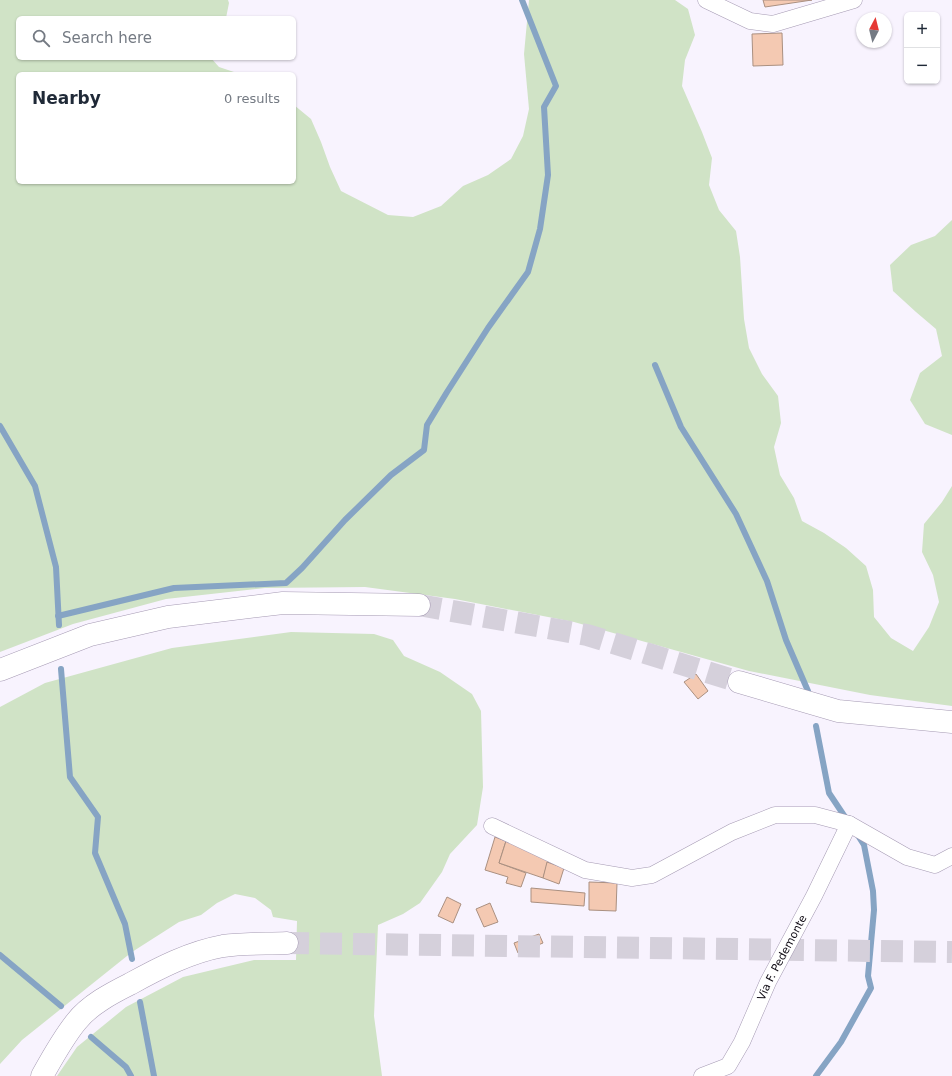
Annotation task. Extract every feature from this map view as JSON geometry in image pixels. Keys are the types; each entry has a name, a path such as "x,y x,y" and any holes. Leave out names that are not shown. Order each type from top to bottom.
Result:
{"highway":[{"path":"0,670 90,635 168,617 283,604 419,605"},
{"path":"739,682 838,711 952,722"},
{"path":"42,1076 76,1021 94,1004 120,989 158,969 222,946 287,943"}],"street":[{"path":"706,0 750,22 773,24 854,0"},
{"path":"492,826 585,870 632,878 652,874 732,832 775,815 815,815 849,824 907,857 936,865 952,856"},
{"name":"Via F. Pedemonte","path":"702,1076 728,1066 742,1042 768,982 814,896 849,824"}],"green space":[{"path":"0,0 228,0 229,3 226,16 16,16 16,60 213,60 219,67 234,72 16,72 16,184 296,184 296,107 311,119 341,191 388,215 413,217 441,206 463,186 488,175 511,159 523,136 529,109 524,54 529,0 675,0 688,9 695,35 685,60 682,86 712,158 709,185 719,210 736,231 740,257 744,319 749,348 762,374 778,396 781,423 774,447 780,475 794,498 802,521 824,533 846,548 866,566 873,590 874,617 891,638 913,651 929,627 939,602 933,575 922,552 924,524 942,502 952,486 952,706 870,695 749,671 574,622 455,599 365,587 265,588 166,599 73,624 0,652"},
{"path":"952,220 952,435 925,424 910,400 920,373 942,356 936,329 893,291 890,265 911,245 935,236"},
{"path":"291,632 374,634 393,640 404,656 440,672 472,694 481,711 483,787 477,825 450,854 442,872 420,903 403,914 378,925 374,1016 382,1076 57,1076 77,1047 126,1007 183,977 254,960 296,960 297,921 273,917 271,910 255,898 235,894 217,903 201,915 179,922 132,952 22,1040 0,1064 0,707 45,683 172,648"}],"building":[{"path":"763,0 812,0 765,7"},
{"path":"782,33 783,65 753,66 752,34"},
{"path":"696,674 708,691 698,699 684,682"},
{"path":"495,837 506,841 499,863 526,873 521,887 506,883 508,877 485,870"},
{"path":"506,841 550,855 543,878 499,863"},
{"path":"547,862 564,868 559,884 543,878"},
{"path":"589,882 617,883 616,911 589,910"},
{"path":"531,888 585,893 584,906 531,902"},
{"path":"447,897 461,904 453,923 438,916"},
{"path":"490,903 498,922 484,927 476,909"},
{"path":"539,934 543,943 518,953 514,943"}],"waterway":[{"path":"58,616 174,588 286,583 302,568 345,520 391,475 424,450 427,425 488,328 528,272 540,229 548,175 544,107 556,86 522,0"},
{"path":"655,365 681,427 736,514 767,581 786,640 808,691"},
{"path":"0,426 35,486 56,567 59,625"},
{"path":"61,669 70,777 98,817 95,853 125,924 132,959"},
{"path":"816,726 829,793 847,820"},
{"path":"816,1076 841,1042 871,988 868,976 874,910 873,891 864,845 857,834"},
{"path":"0,955 61,1006"},
{"path":"140,1002 154,1076"},
{"path":"91,1037 126,1067 131,1076"}],"tunnel":[{"path":"419,605 587,635 739,682"},
{"path":"287,943 952,952"}]}
